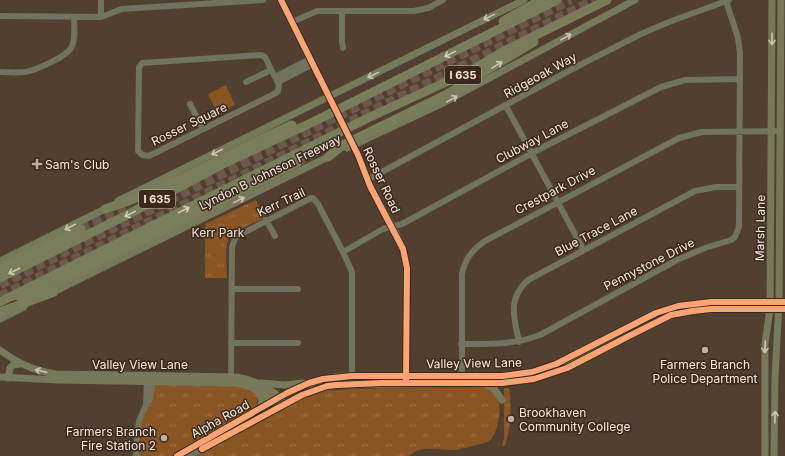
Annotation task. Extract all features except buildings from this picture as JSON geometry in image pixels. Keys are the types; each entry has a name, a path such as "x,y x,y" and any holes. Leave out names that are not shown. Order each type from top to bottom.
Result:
{"highway":[{"path":"467,45 494,26 541,0"},
{"name":"I 635","path":"0,278 128,215 221,165 315,121 557,0"},
{"name":"Lyndon B Johnson Freeway","path":"2,300 368,118 465,74 502,52 607,0"},
{"path":"328,157 343,145 417,109 471,80 546,36 555,26"},
{"path":"105,209 187,176 241,148 299,122 315,121"},
{"path":"2,300 24,296 77,273 297,163"},
{"path":"0,269 81,229"},
{"path":"0,312 54,292"}],"main road":[{"path":"0,261 524,0"},
{"name":"Lyndon B Johnson Freeway","path":"0,319 328,157 443,103 635,0"},
{"name":"Marsh Lane","path":"764,456 765,344 770,305 772,0"},
{"name":"Marsh Lane","path":"774,456 775,377 782,305 782,207 780,180 782,152 780,131 783,94 781,64 781,0"},
{"path":"772,64 781,64"},
{"path":"772,180 780,180"},
{"name":"Valley View Lane","path":"0,377 245,378 272,391 283,405 320,388 337,385 462,375 502,376 539,371 612,341 670,312 693,310 711,306 782,305"},
{"name":"Valley View Lane","path":"277,399 298,388 332,377 352,376 462,383 524,381 545,377 576,364 612,341"},
{"name":"Valley View Lane","path":"0,350 20,364 63,378"},
{"path":"8,378 10,368 13,365 20,364"},
{"name":"Valley View Lane","path":"231,379 248,385 277,399"},
{"path":"256,382 284,385 315,382"},
{"path":"484,383 495,390 502,400"},
{"path":"257,390 262,400 261,408"}],"street":[{"path":"101,17 102,0"},
{"path":"0,16 101,17 122,9 263,0"},
{"name":"Rosser Road","path":"281,0 356,151 367,180 403,249 406,262 406,379"},
{"path":"292,22 317,11 414,11 428,8 443,0"},
{"name":"Pennystone Drive","path":"462,344 501,344 519,342 540,335 677,260 705,248 731,240 738,233 740,54 738,38 727,1"},
{"name":"Ridgeoak Way","path":"367,180 578,66 641,34 727,1"},
{"path":"342,11 343,48"},
{"path":"0,72 33,70 68,52 73,46 74,17"},
{"name":"Rosser Square","path":"261,55 265,57 271,70 279,88 276,93 149,156 142,155 138,149 139,68 141,65 146,63 261,55"},
{"path":"276,79 312,62"},
{"path":"246,82 271,70"},
{"name":"Clubway Lane","path":"343,252 383,229 402,224 661,87 685,80 740,79"},
{"path":"772,94 783,94"},
{"path":"190,104 203,129"},
{"path":"506,106 584,249"},
{"name":"Crestpark Drive","path":"462,383 462,274 464,266 472,251 485,240 679,138 702,132 780,131"},
{"path":"772,152 782,152"},
{"name":"Blue Trace Lane","path":"519,342 513,304 520,287 528,280 695,191 716,187 739,187"},
{"name":"Kerr Trail","path":"231,379 233,242 239,235 266,220 313,198 318,204 343,252 351,268 353,276 352,384"},
{"path":"771,207 782,207"},
{"path":"266,220 275,236"},
{"path":"232,289 298,289"},
{"path":"231,343 298,343"},
{"path":"136,456 139,421 150,399 150,378"},
{"name":"Alpha Road","path":"177,456 277,399"},
{"name":"Alpha Road","path":"189,456 283,405"}],"green space":[{"path":"226,85 235,105 217,113 208,94"},
{"name":"Kerr Park","path":"256,200 265,218 240,229 229,238 226,252 227,278 205,278 205,224"},
{"path":"210,239 221,239 221,261 210,261"},
{"path":"154,384 236,385 247,388 257,394 257,406 172,456 139,456 141,420"},
{"path":"485,387 496,392 498,400 498,424 494,434 489,441 456,450 426,449 414,452 409,456 195,456 288,405 316,392 351,389"},
{"path":"504,388 509,388 511,410 507,439 505,446 502,446 504,438"}],"tunnel":[{"path":"0,285 571,0"},
{"path":"0,296 594,0"},
{"path":"297,163 318,150 334,137"},
{"path":"81,229 103,219 132,210"}],"cycle path":[{"path":"281,0 358,155 370,186 403,249 407,268 406,381"},
{"path":"177,456 287,393 309,383 323,379 352,376 502,376 532,372 556,364 656,313 678,306 711,302 785,302"},
{"path":"202,449 302,395 327,386 382,383 502,383 534,379 567,368 671,315 711,309 785,309"}],"place":[{"name":"Sam's Club","path":"37,164"},
{"name":"Farmers Branch Police Department","path":"705,350"},
{"name":"Brookhaven Community College","path":"511,419"},
{"name":"Farmers Branch Fire Station 2","path":"164,438"}]}
